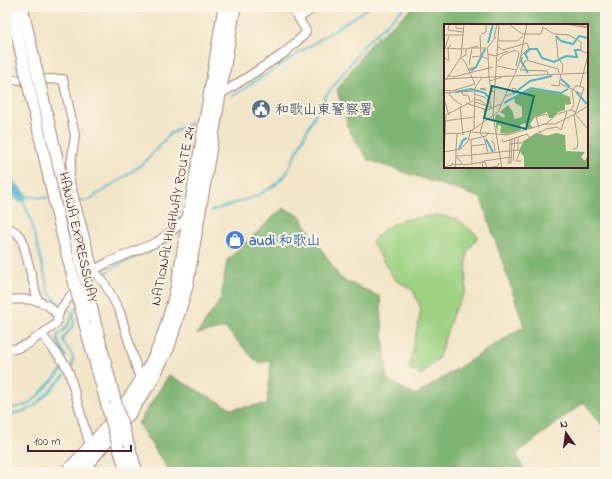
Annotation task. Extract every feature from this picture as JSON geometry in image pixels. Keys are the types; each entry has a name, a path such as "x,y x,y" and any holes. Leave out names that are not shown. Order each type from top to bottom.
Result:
{"highway":[{"name":"HANWA EXPRESSWAY","path":"11,7 59,222 85,325 127,472"},
{"name":"HANWA EXPRESSWAY","path":"22,7 94,318 115,400 137,472"},
{"name":"NATIONAL HIGHWAY ROUTE 24","path":"66,472 90,447 120,410 146,382 161,340 177,284 224,7"},
{"name":"NATIONAL HIGHWAY ROUTE 24","path":"80,472 129,415 146,382 169,347 187,287 202,207 235,7"}],"street":[{"path":"208,102 283,54 305,34 306,31 292,7"},
{"path":"299,18 315,7"},
{"path":"7,80 63,79 75,135 69,179 96,272 105,284 120,312 138,373 146,382"},
{"path":"7,348 15,349 28,344 42,335 56,324 58,313 67,300 96,272 109,262 157,242 202,207"},
{"path":"7,227 16,232 22,239 38,301"},
{"path":"7,300 44,302 58,313"},
{"path":"42,335 65,364 69,372 93,458"}],"green space":[{"path":"414,7 605,7 605,429 584,402 516,454 525,472 170,472 138,424 169,375 232,409 267,404 271,360 258,363 225,328 197,334 221,299 227,260 283,208 300,216 340,278 380,297 387,380 416,395 524,326 481,198 368,160 350,132 337,90 371,43"},
{"path":"436,215 457,219 478,236 467,252 466,291 454,311 438,359 421,375 409,368 421,309 413,290 394,279 372,242 383,230 402,220"}],"waterway":[{"path":"231,97 368,7"},
{"path":"211,211 257,196 275,185 286,174 320,104 366,43 405,7"},
{"path":"78,200 87,201 123,178 145,162 170,134 195,121"},
{"path":"7,183 21,196"},
{"path":"49,198 21,196 30,217 49,292 61,306"},
{"path":"101,277 122,263 163,244 177,234"},
{"path":"91,286 98,280"},
{"path":"65,308 74,314"},
{"path":"66,357 57,338 58,335 67,327 76,308"},
{"path":"72,366 73,358 63,339 74,324 74,315"},
{"path":"7,410 26,405 36,398 63,369"},
{"path":"8,428 9,420 12,414 28,410 38,403 65,375"}],"place":[{"name":"和歌山東警察署","path":"261,109"},
{"name":"audi 和歌山","path":"235,240"}]}
